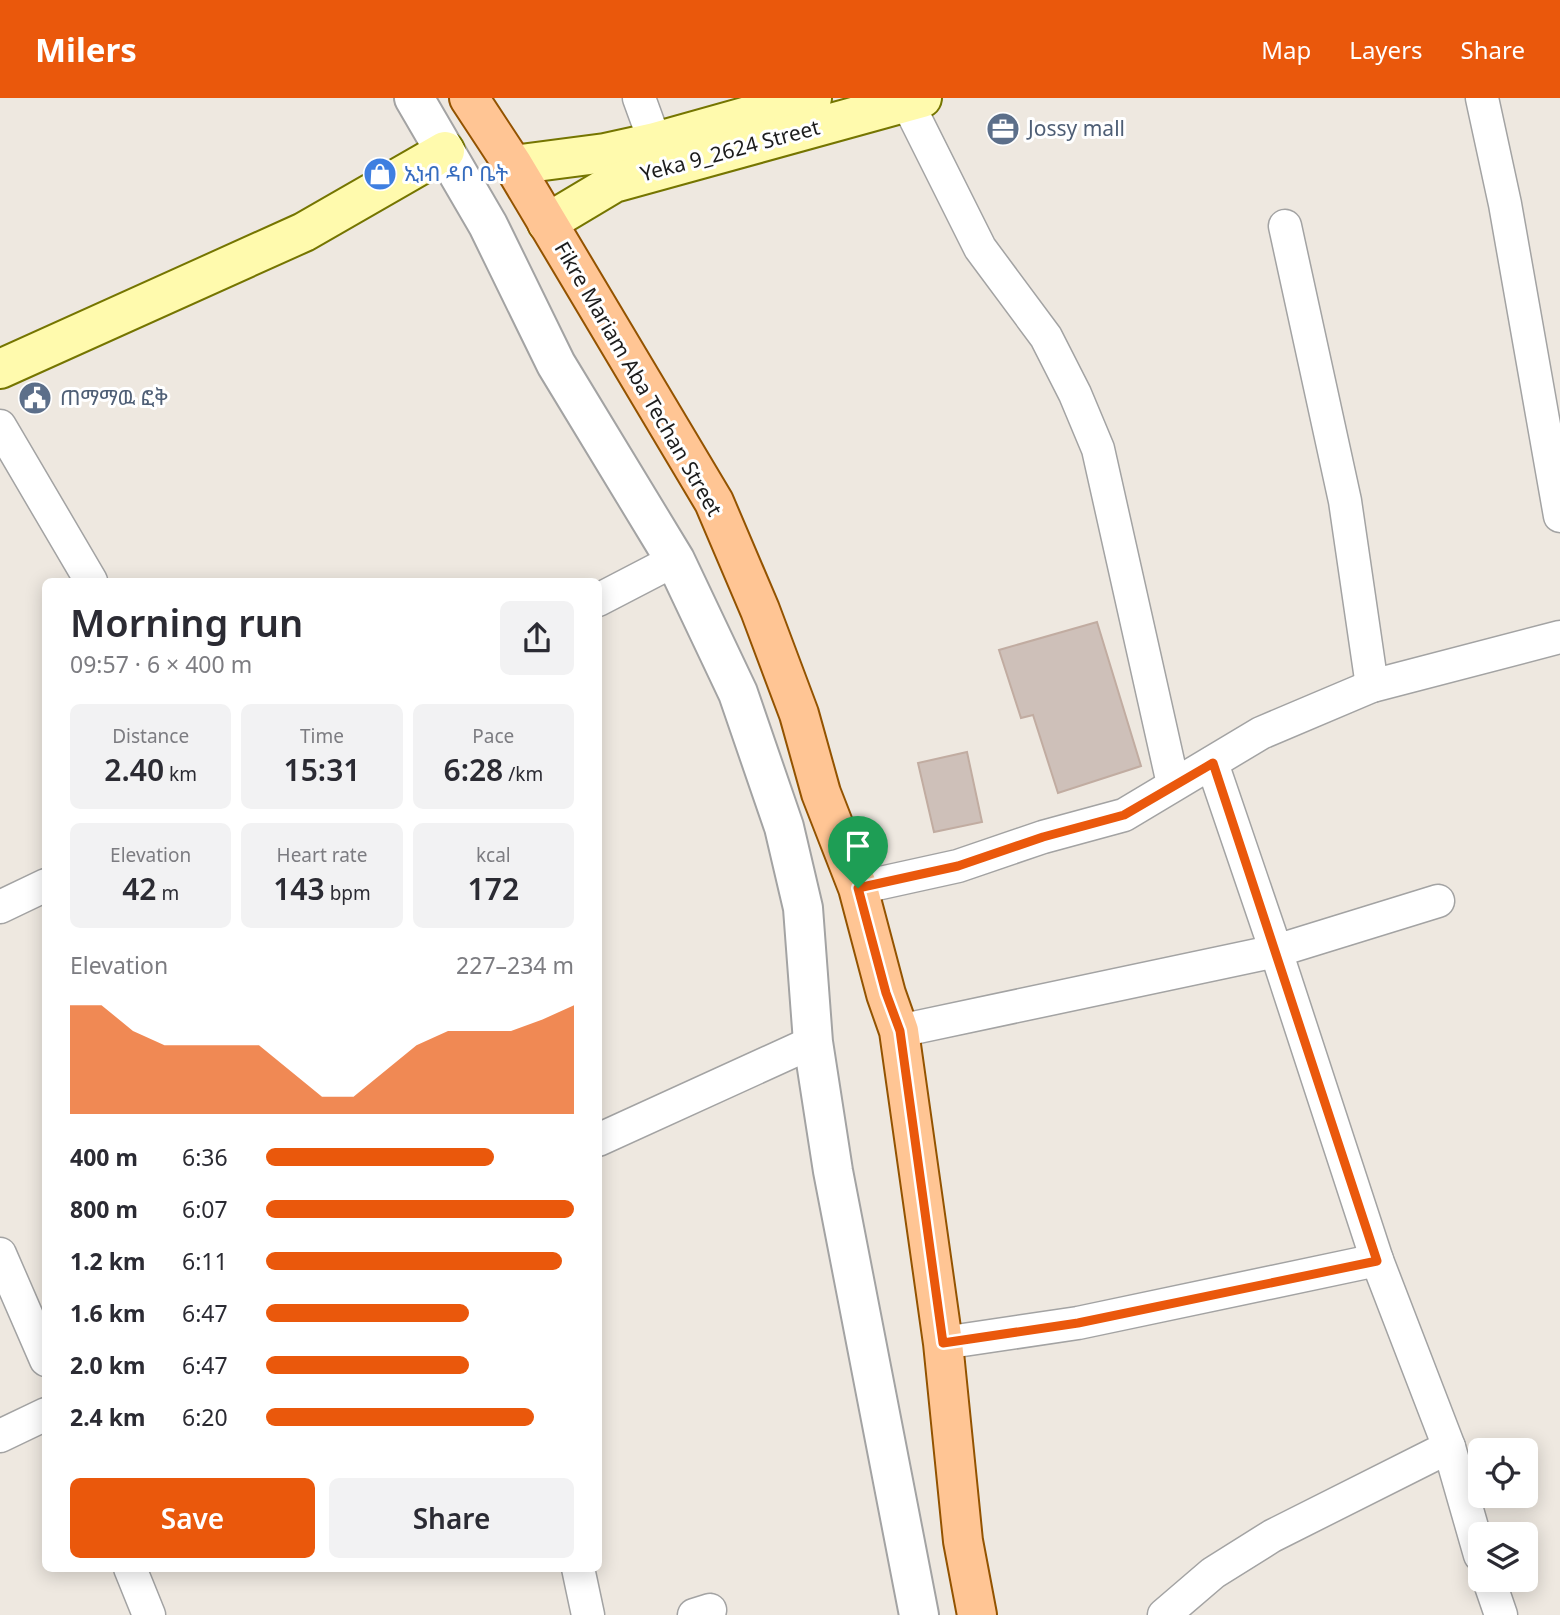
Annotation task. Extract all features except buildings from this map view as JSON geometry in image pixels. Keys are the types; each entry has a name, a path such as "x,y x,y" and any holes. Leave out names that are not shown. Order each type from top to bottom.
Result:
{"main road":[{"name":"Fikre Mariam Aba Techan Street","path":"469,98 513,165 714,502 799,714 821,793 858,888 886,993 900,1031 943,1343 963,1541 977,1615"},
{"name":"Yeka 9_2624 Street","path":"547,223 609,168 655,142 761,105 812,98"},
{"name":"Yeka 9_2624 Street","path":"513,165 609,168 914,100"},
{"path":"0,369 304,232 445,151"}],"street":[{"path":"414,98 488,225 556,364 676,560 738,693 784,827 803,908 813,1042 836,1184 919,1615"},
{"path":"639,98 655,142"},
{"path":"1482,98 1505,204 1560,516"},
{"path":"914,100 980,248 1046,337 1075,394 1098,449 1173,784"},
{"path":"1285,226 1345,501 1372,686"},
{"path":"0,426 89,578"},
{"path":"602,598 676,560"},
{"path":"858,888 958,866 1043,837 1124,815 1261,733 1372,686 1560,637"},
{"path":"1213,763 1377,1261 1449,1447 1471,1522"},
{"path":"0,908 42,887"},
{"path":"900,1031 1276,951 1438,901"},
{"path":"602,1138 813,1042"},
{"path":"0,1254 42,1351"},
{"path":"943,1343 1078,1323 1377,1261"},
{"path":"0,1436 42,1416"},
{"path":"1164,1615 1213,1573 1272,1536 1449,1447"},
{"path":"132,1572 149,1615"},
{"path":"579,1572 588,1615"},
{"path":"1493,1592 1501,1615"}],"place":[{"name":"Jossy mall","path":"1003,129"},
{"name":"ኢነብ ዳቦ ቤት","path":"380,174"},
{"name":"ጠማማዉ ፎቅ","path":"35,398"}],"route":[{"path":"1213,763 1377,1261 1078,1323 943,1343 900,1031 886,993 858,888 958,866 1043,837 1124,815 1213,763"}]}
